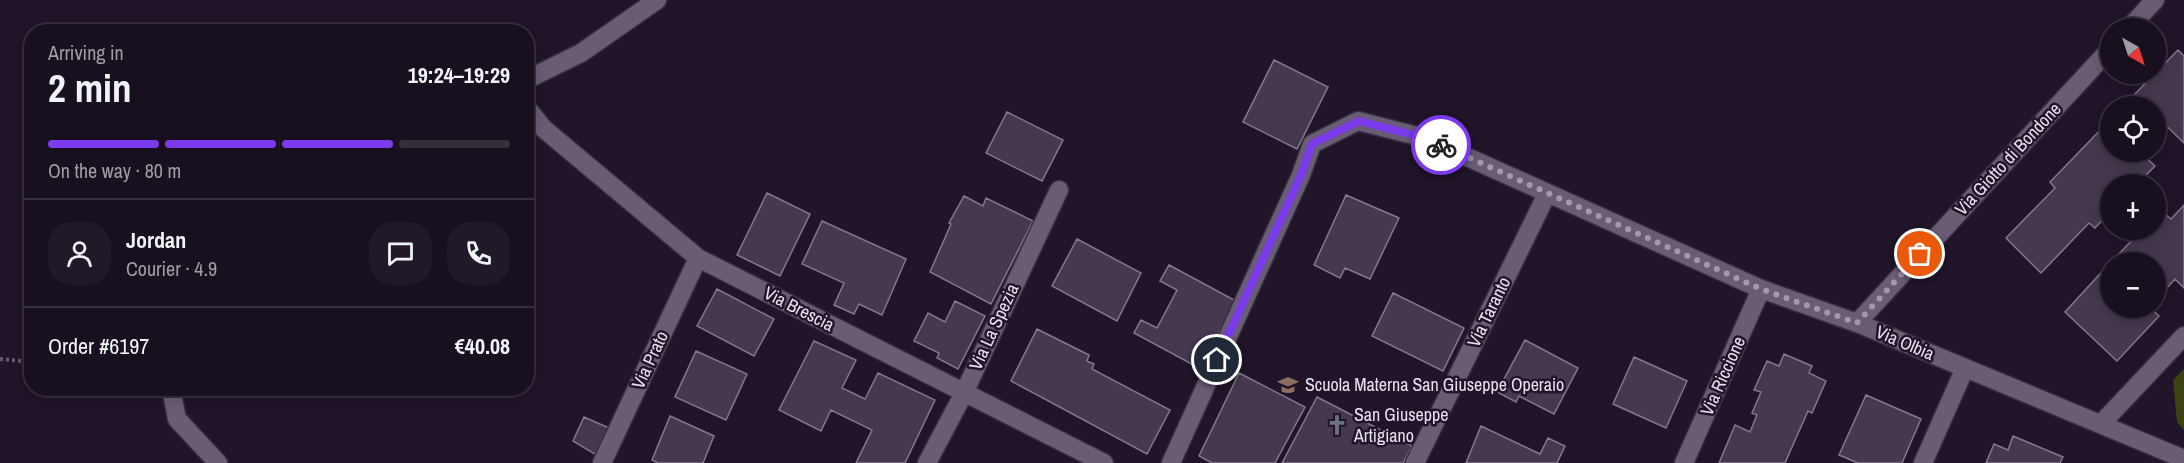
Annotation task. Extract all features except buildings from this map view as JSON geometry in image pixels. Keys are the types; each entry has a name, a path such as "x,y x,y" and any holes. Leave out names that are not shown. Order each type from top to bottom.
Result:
{"street":[{"path":"534,76 581,53 657,0"},
{"path":"2138,18 2155,0"},
{"name":"Via Giotto di Bondone","path":"1857,323 2100,60"},
{"name":"Via Brescia","path":"534,117 544,129 698,258 1104,463"},
{"name":"Via Olbia","path":"1171,463 1301,175 1312,144 1359,121 1425,138 1761,289 1857,323 2184,459"},
{"name":"Via La Spezia","path":"927,463 964,393 1059,190"},
{"name":"Via Taranto","path":"1415,463 1547,194"},
{"name":"Via Prato","path":"602,463 698,258"},
{"name":"Via Riccione","path":"1684,463 1761,289"},
{"path":"2101,424 2184,336"},
{"path":"1923,463 1965,368"},
{"path":"173,396 177,418 218,463"}],"path":[{"path":"0,359 24,361"}],"green space":[{"path":"2184,369 2184,430 2177,422 2173,380"}],"way so far":[{"path":"1441,145 1761,289 1857,323 1920,254"}],"place":[{"name":"Scuola Materna San Giuseppe Operaio","path":"1288,385"},
{"name":"San Giuseppe Artigiano","path":"1337,425"}],"route":[{"path":"1217,360 1301,175 1312,144 1359,121 1425,138 1441,145"}]}
